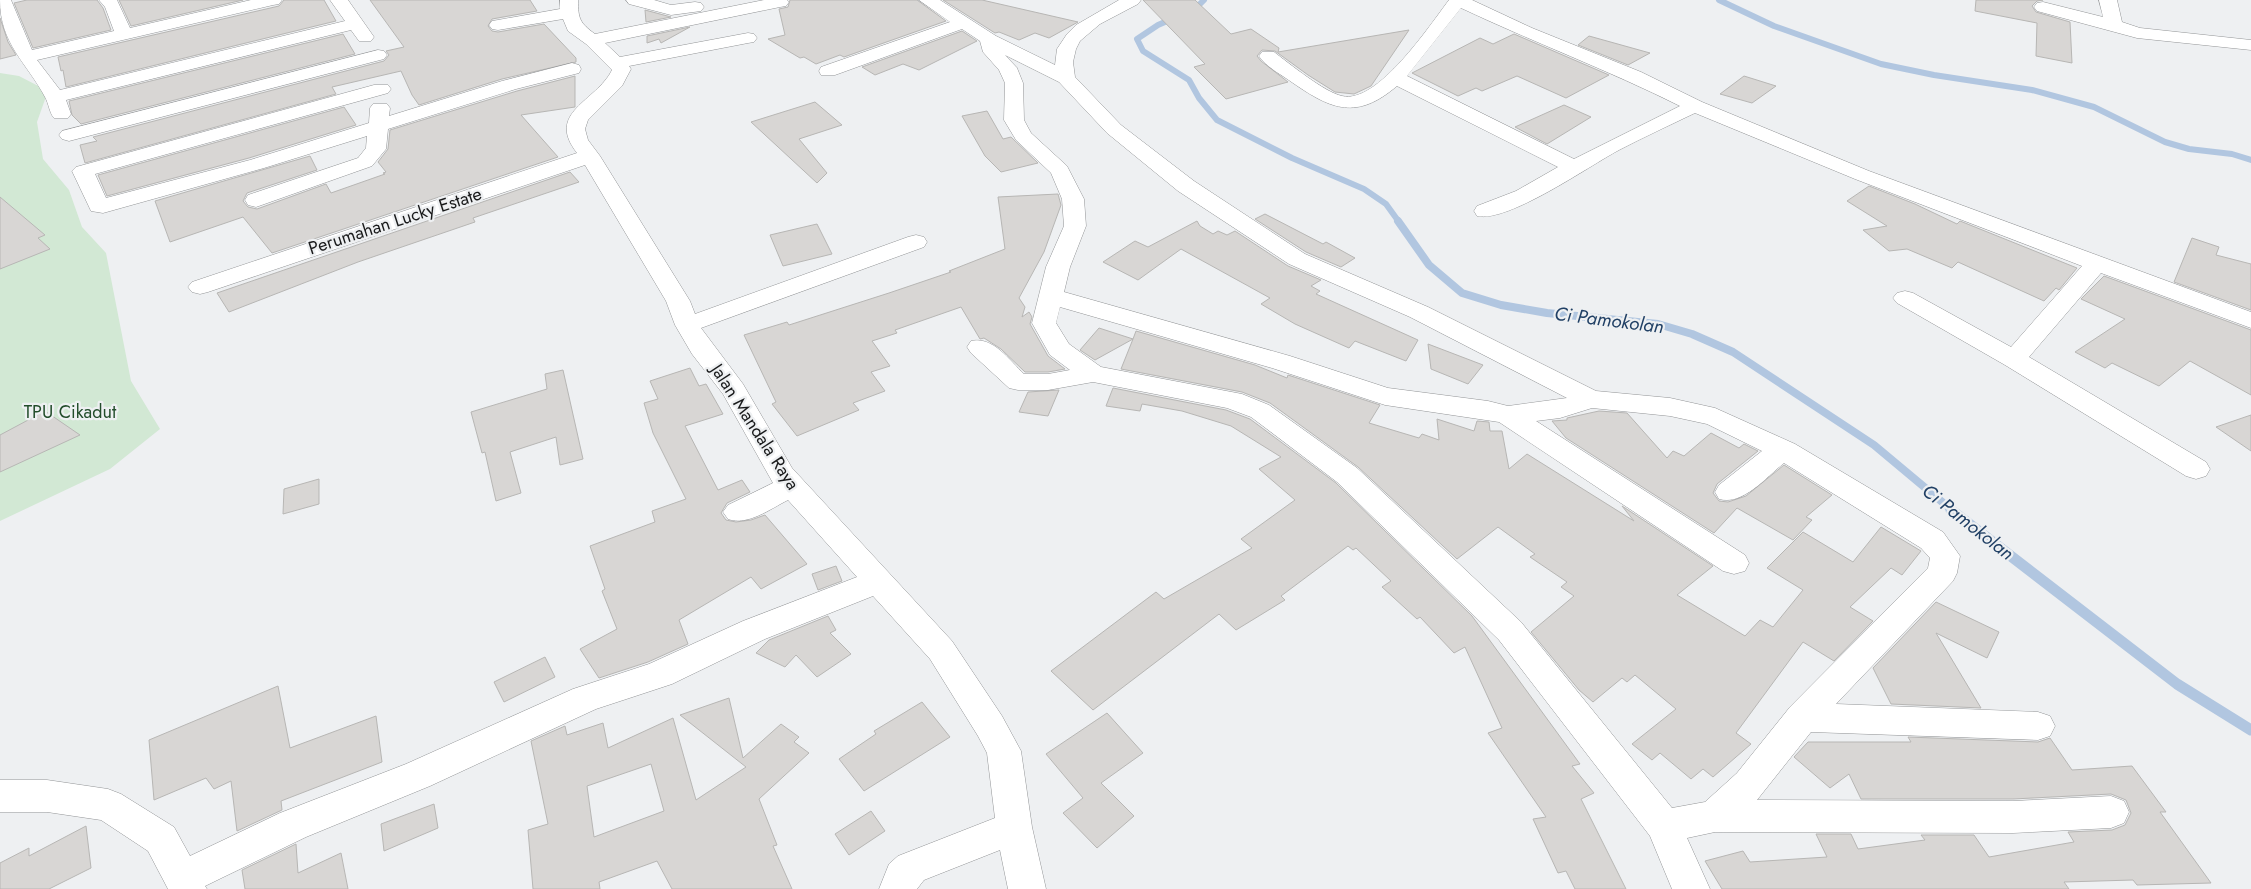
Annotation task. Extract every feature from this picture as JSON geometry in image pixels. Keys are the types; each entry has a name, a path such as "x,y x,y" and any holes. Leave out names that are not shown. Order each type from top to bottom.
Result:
{"street":[{"path":"2,0 26,58 55,97 83,171 99,206 257,164 508,85 572,69"},
{"path":"108,0 113,6 124,34"},
{"path":"26,58 124,34 224,5 273,0"},
{"path":"256,200 365,162 376,149 381,89 378,55 339,0"},
{"path":"635,0 671,10 693,7 710,0"},
{"path":"928,0 988,38 1066,78 1121,135 1186,186 1297,259 1419,312 1591,399 1670,407 1715,417 1782,450 1932,540 1945,556 1942,573 1802,717 1750,784 1714,816"},
{"path":"1066,78 1063,66 1065,51 1070,42 1082,29 1132,0"},
{"path":"1268,56 1337,102 1354,102 1374,96 1396,78 1458,0 1526,32 1634,76 1695,106 1862,175 2251,321"},
{"path":"2108,0 2114,25"},
{"path":"592,40 780,2"},
{"path":"498,25 569,6 574,27 592,40 616,63 748,38"},
{"path":"2044,7 2114,25 2137,33 2251,45"},
{"path":"828,71 964,23"},
{"path":"55,97 356,24"},
{"path":"988,38 992,52 1008,68 1014,83 1014,120 1023,136 1060,170 1073,199 1076,226 1050,296 1044,323 1059,349 1093,374"},
{"path":"69,135 378,55"},
{"name":"Jalan Mandala Raya","path":"616,63 622,70 615,84 580,116 574,128 574,136 578,144 590,156 678,301 688,325 701,348 734,390 758,437 791,486 941,650 1004,751 1014,828 1027,889"},
{"path":"1396,78 1574,167"},
{"path":"83,171 381,89"},
{"path":"1484,211 1524,196 1611,146 1695,106"},
{"name":"Perumahan Lucky Estate","path":"200,286 590,156"},
{"path":"688,325 916,242"},
{"path":"2014,359 2097,263"},
{"path":"1050,296 1281,362 1385,396 1488,410 1508,415 1734,563"},
{"path":"1905,298 2014,359 2196,469"},
{"path":"980,347 1018,382 1048,382 1093,374 1233,400 1260,411 1347,475 1510,631 1664,826 1691,889"},
{"path":"1508,415 1560,409 1591,399"},
{"path":"1729,492 1782,450"},
{"path":"738,512 791,486"},
{"path":"0,796 47,796 108,805 161,839 185,884 293,824 418,775 584,699 660,674 754,630 879,581"},
{"path":"1802,717 2038,726"},
{"path":"1664,826 1714,816 2013,817 2111,812"},
{"path":"898,889 902,876 911,868 1014,828"}],"green space":[{"name":"TPU Cikadut","path":"0,73 19,76 48,91 37,122 43,159 69,190 82,227 106,253 131,381 160,429 110,469 0,521"}],"building":[{"path":"27,0 97,0 103,8 111,30 33,48 14,3"},
{"path":"119,0 243,0 131,26"},
{"path":"284,0 324,0 336,21 66,87 58,57 279,6"},
{"path":"370,0 530,0 537,11 492,19 488,26 492,31 498,32 544,24 576,58 576,62 502,79 419,105 412,95 401,71 332,87 336,94 85,163 80,145 97,141 93,137 384,61 389,55 386,51 404,47"},
{"path":"790,0 917,0 946,21 844,57 840,55 816,64 804,57 800,58 768,39 785,35 779,9 788,7"},
{"path":"943,0 982,0 1078,22 1049,38 1035,33 1019,40 999,32 995,33"},
{"path":"1143,0 1195,0 1231,34 1251,29 1279,48 1278,52 1409,30 1371,86 1354,94 1335,92 1275,51 1262,50 1257,56 1261,61 1288,82 1226,99 1194,67 1205,64"},
{"path":"1976,0 2043,0 2037,1 2032,6 2036,12 2070,22 2072,63 2036,56 2037,23 1975,11"},
{"path":"645,10 671,17 646,22"},
{"path":"0,18 8,42 16,55 0,59"},
{"path":"690,27 661,43 659,39 647,43 647,36"},
{"path":"962,31 977,41 919,70 903,64 875,75 862,67"},
{"path":"343,34 355,54 81,124 72,115 69,101"},
{"path":"1514,34 1609,75 1566,98 1517,76 1482,91 1476,88 1458,96 1412,73 1480,38 1493,44"},
{"path":"1589,36 1650,53 1628,65 1578,45"},
{"path":"575,76 575,107 521,115 558,157 272,253 243,217 170,242 155,201 310,156 317,170 247,193 243,201 248,207 257,209 326,184 331,193 385,174 383,173 386,172 378,162 388,149 390,130 517,91"},
{"path":"1744,76 1776,86 1752,103 1720,94"},
{"path":"815,102 842,125 799,139 827,173 817,183 751,122"},
{"path":"1564,105 1591,117 1547,144 1515,127"},
{"path":"344,107 356,125 249,158 107,196 98,175"},
{"path":"987,111 1003,139 1011,137 1038,163 1001,172 985,156 962,116"},
{"path":"570,172 579,182 473,218 475,222 358,262 229,312 217,293"},
{"path":"1869,186 1915,204 1957,224 1960,221 2077,268 2059,290 2056,288 2044,301 1958,262 1952,268 1907,249 1889,251 1863,230 1887,226 1847,201"},
{"path":"1058,194 1061,205 1044,252 1019,298 1025,307 1022,317 1029,312 1032,317 1030,324 1048,356 1065,369 1048,372 1025,372 1001,349 984,338 980,339 961,307 895,330 897,333 872,341 890,366 871,372 885,391 853,403 859,410 797,436 772,404 776,402 744,335 787,322 789,325 889,293 951,272 949,271 1005,249 998,197"},
{"path":"0,197 45,235 38,238 50,249 0,269"},
{"path":"1265,214 1323,244 1326,242 1355,258 1341,267 1306,252 1255,219"},
{"path":"1197,221 1200,226 1213,234 1218,231 1227,235 1235,231 1288,266 1321,280 1311,286 1320,291 1316,294 1418,340 1406,361 1355,341 1349,348 1295,324 1261,304 1270,298 1181,249 1138,280 1103,262 1135,241 1148,247"},
{"path":"817,224 832,254 783,266 770,235"},
{"path":"2192,238 2219,247 2216,255 2251,264 2251,310 2174,282"},
{"path":"2104,276 2251,330 2251,395 2190,361 2159,386 2112,363 2105,368 2075,352 2125,319 2081,299"},
{"path":"1099,328 1133,339 1095,360 1080,350"},
{"path":"1136,331 1255,365 1287,378 1288,375 1380,405 1369,423 1419,438 1422,434 1439,440 1437,419 1474,431 1477,421 1489,422 1490,431 1502,431 1509,469 1527,454 1634,521 1622,506 1713,566 1677,595 1745,636 1760,620 1773,627 1803,590 1767,568 1803,532 1853,562 1881,527 1921,551 1902,575 1891,568 1850,607 1873,621 1834,661 1803,642 1736,733 1751,744 1713,777 1703,769 1691,779 1660,753 1652,760 1632,744 1676,709 1635,675 1627,682 1622,678 1593,702 1579,690 1531,632 1574,596 1561,587 1567,582 1530,557 1535,554 1498,527 1457,559 1358,467 1270,403 1242,392 1121,369"},
{"path":"1428,344 1483,365 1468,384 1431,369"},
{"path":"690,368 699,386 706,384 723,414 685,426 718,490 742,480 750,492 727,503 721,513 726,520 736,522 751,520 765,515 807,564 761,589 751,577 679,620 688,644 648,662 599,678 580,649 617,629 602,591 605,589 590,546 655,522 652,511 686,499 653,433 644,403 658,399 650,381"},
{"path":"563,370 583,459 560,465 556,437 510,452 521,493 496,501 485,452 482,453 471,412 547,389 545,374"},
{"path":"1113,388 1226,410 1250,419 1336,483 1472,616 1580,764 1572,766 1594,793 1581,799 1626,889 1575,889 1566,871 1558,873 1533,819 1546,817 1488,733 1502,728 1465,647 1454,653 1420,617 1417,619 1382,587 1391,581 1356,548 1353,550 1348,546 1281,596 1285,600 1236,630 1219,614 1093,710 1051,671 1156,592 1164,599 1252,548 1241,539 1295,500 1259,469 1281,457 1231,426 1182,411 1142,404 1140,411 1106,406"},
{"path":"1059,390 1048,416 1019,412 1028,392"},
{"path":"45,411 80,435 0,472 0,435"},
{"path":"1599,411 1627,413 1667,458 1673,451 1684,456 1711,433 1739,448 1744,444 1758,451 1717,484 1713,493 1719,501 1728,502 1746,496 1784,465 1832,495 1806,517 1812,520 1793,540 1737,508 1714,533 1566,438 1552,421 1567,420 1567,418"},
{"path":"2251,415 2251,451 2216,427"},
{"path":"319,479 319,504 283,514 284,489"},
{"path":"836,566 842,581 818,590 812,574"},
{"path":"1936,602 1999,632 1987,658 1936,633 1981,708 1891,704 1873,668"},
{"path":"828,616 836,630 830,633 851,654 817,677 796,655 785,667 756,653 769,640"},
{"path":"545,657 555,677 504,702 494,682"},
{"path":"278,686 290,748 376,716 382,762 281,801 282,810 237,831 231,781 214,789 206,778 154,800 149,740"},
{"path":"729,698 743,758 781,724 799,737 794,742 809,753 759,799 777,845 773,846 792,889 672,889 657,861 599,882 600,889 533,889 528,830 548,824 531,741 565,726 567,735 603,723 608,748 673,718 696,800 746,767 680,715","holes":["651,764 664,811 594,837 587,786"]},
{"path":"922,702 950,737 864,791 839,759 876,734 874,731"},
{"path":"1107,713 1143,753 1101,783 1134,816 1097,848 1063,813 1083,798 1046,754"},
{"path":"1908,737 2038,742 2050,738 2072,770 2132,766 2166,812 2160,812 2211,883 2137,885 2133,880 2064,882 2069,889 1722,889 1705,861 1743,851 1750,862 1827,857 1816,834 1851,834 1858,849 1925,840 1921,835 1974,835 1989,857 2074,842 2068,832 2112,830 2125,825 2131,813 2126,800 2111,794 2013,799 1861,799 1849,774 1830,788 1794,757 1808,742 1911,742"},
{"path":"434,804 438,828 384,851 381,824"},
{"path":"871,811 885,831 849,855 835,834"},
{"path":"86,826 91,868 49,889 0,889 0,863 29,848 29,856"},
{"path":"296,844 298,873 341,853 348,889 245,889 242,870"}],"waterway":[{"name":"Ci Pamokolan","path":"1193,11 1204,0"},
{"path":"1719,0 1774,26 1881,64 1934,75 2032,90 2094,107 2165,142 2189,149 2232,154 2251,160"},
{"name":"Ci Pamokolan","path":"1174,18 1158,25 1137,39 1143,51 1189,80 1199,98 1217,120 1292,158 1364,189 1386,204 1399,222"},
{"name":"Ci Pamokolan","path":"1398,221 1429,265 1462,293 1501,305 1547,313 1658,324 1692,334 1733,352 1874,445 1953,511"},
{"name":"Ci Pamokolan","path":"1951,510 2177,684 2251,730"}]}
